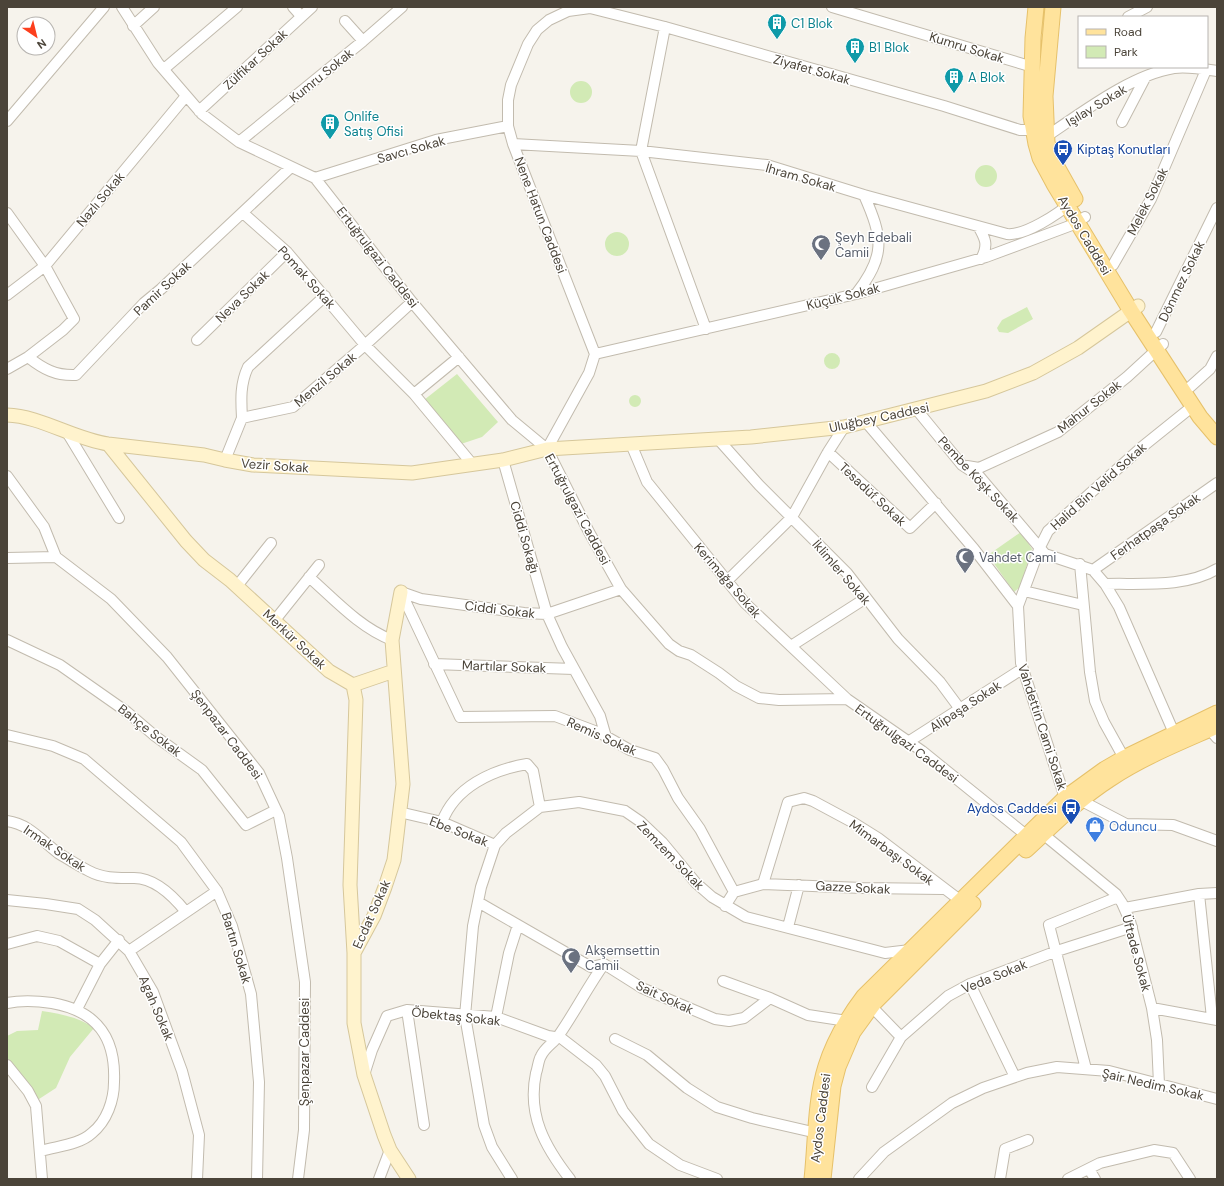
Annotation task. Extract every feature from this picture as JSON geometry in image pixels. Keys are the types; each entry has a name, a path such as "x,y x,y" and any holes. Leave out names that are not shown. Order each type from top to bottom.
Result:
{"main road":[{"name":"Aydos Caddesi","path":"1036,7 1031,108 1040,133 1047,143 1071,203 1134,308 1217,422"},
{"name":"Aydos Caddesi","path":"1040,133 1053,7"},
{"name":"Aydos Caddesi","path":"1081,220 1113,265 1134,308"},
{"name":"Aydos Caddesi","path":"1158,342 1193,406 1206,425 1217,437"},
{"name":"Aydos Caddesi","path":"812,1179 823,1078 831,1054 847,1021 871,988 961,901 1080,800 1127,769 1212,728 1217,713"},
{"name":"Aydos Caddesi","path":"823,1179 834,1078 853,1032 872,1007 1035,837 1065,798 1105,769 1174,733 1212,728"}],"street":[{"path":"7,121 104,7"},
{"name":"Ertuğrulgazi Caddesi","path":"122,7 133,26 164,69 199,111 239,142 315,178 412,302 512,420 547,450 589,532 621,589 669,644 714,669 736,686 759,698 779,700 847,699 908,742 1035,837"},
{"path":"133,26 154,7"},
{"path":"164,69 237,7"},
{"path":"293,7 301,16"},
{"name":"Zülfikar Sokak","path":"199,111 312,7"},
{"name":"Kumru Sokak","path":"239,142 363,41 402,7"},
{"name":"Kumru Sokak","path":"832,7 852,10 1033,67"},
{"path":"1130,16 1147,7"},
{"name":"Ziyafet Sokak","path":"590,8 665,27 944,106 1020,130 1040,133"},
{"name":"Nene Hatun Caddesi","path":"590,8 568,11 558,15 537,30 528,44 510,85 508,100 508,126 513,144 595,354"},
{"path":"345,21 363,41"},
{"path":"665,27 641,151 706,329"},
{"name":"Işılay Sokak","path":"1040,133 1119,89 1161,71 1176,68 1217,71"},
{"name":"Melek Sokak","path":"1113,265 1151,199 1206,70"},
{"path":"1122,122 1145,78"},
{"name":"Nazlı Sokak","path":"7,295 45,266 186,96"},
{"name":"Savcı Sokak","path":"315,178 436,140 508,126"},
{"name":"İhram Sokak","path":"513,144 641,151 767,165 864,195 1007,234 1017,234 1071,203"},
{"name":"Pamir Sokak","path":"28,357 42,369 67,376 76,375 144,303 291,167"},
{"path":"856,294 870,276 880,247 875,220 864,195"},
{"name":"Dönmez Sokak","path":"1158,342 1217,208"},
{"name":"Pomak Sokak","path":"243,213 287,252 365,345 414,394 473,465"},
{"path":"7,369 28,357 74,319 45,266 8,216"},
{"name":"Küçük Sokak","path":"595,354 856,294 981,259 1081,220"},
{"path":"978,226 986,240 986,247 981,259"},
{"name":"Neva Sokak","path":"197,340 287,252"},
{"path":"225,460 242,418 241,394 243,377 248,367 325,296"},
{"name":"Menzil Sokak","path":"242,418 293,407 412,302"},
{"name":"Uluğbey Caddesi","path":"547,450 718,439 844,427 917,410 986,391 1033,373 1078,348 1134,308"},
{"name":"Mahur Sokak","path":"962,465 979,468 1058,432 1158,342"},
{"path":"547,450 589,373 595,354"},
{"path":"1190,386 1210,369 1217,356"},
{"path":"414,394 460,357"},
{"name":"Halid Bin Velid Sokak","path":"1018,606 1040,547 1048,531 1142,448 1193,406"},
{"name":"Pembe Köşk Sokak","path":"917,410 962,465 980,476 1045,554 1080,564 1093,570 1105,584 1119,607 1174,733"},
{"name":"Vezir Sokak","path":"7,415 18,416 94,442 204,455 253,465 412,473 503,460 547,450"},
{"path":"866,422 936,503 1018,606"},
{"path":"727,581 792,518 828,452 844,427"},
{"path":"68,434 119,518"},
{"name":"İklimler Sokak","path":"718,439 846,573 898,639 940,682 960,710"},
{"name":"Merkür Sokak","path":"108,444 186,541 204,560 237,586 329,671 353,685"},
{"name":"Kerimağa Sokak","path":"631,444 647,482 745,603 847,699"},
{"name":"Tesadüf Sokak","path":"828,452 910,528 936,503"},
{"name":"Ciddi Sokağı","path":"503,460 547,614 574,669 600,716 606,736"},
{"path":"7,476 44,527 56,557 7,558"},
{"name":"Ferhatpaşa Sokak","path":"1093,570 1217,483"},
{"path":"237,586 271,543"},
{"name":"Şenpazar Caddesi","path":"56,557 112,599 167,657 259,773 276,810 287,858 305,982 304,1130 298,1179"},
{"path":"1080,564 1083,605 1095,701 1104,722 1124,758"},
{"path":"275,620 319,565"},
{"path":"1105,584 1179,581 1205,576 1217,569"},
{"path":"309,577 378,635 392,640"},
{"name":"Ciddi Sokak","path":"401,592 421,598 524,613 547,614 621,589"},
{"path":"1024,591 1083,605"},
{"name":"Ecdat Sokak","path":"401,592 392,640 403,784 394,860 374,916 354,953 354,1023 364,1075 390,1150 409,1179"},
{"name":"Remis Sokak","path":"401,592 460,717 555,716 606,736 630,750 655,758 663,769 678,798 700,829 734,892"},
{"path":"791,646 866,598"},
{"name":"Vahdettin Cami Sokak","path":"1018,606 1022,669 1065,798"},
{"name":"Bahçe Sokak","path":"7,640 60,665 127,712 155,736 202,770 246,825 276,810"},
{"name":"Martılar Sokak","path":"434,664 574,669"},
{"name":"Alipaşa Sokak","path":"908,742 1022,669"},
{"path":"354,953 350,885 356,700 353,685 394,671"},
{"name":"Bartın Sokak","path":"7,735 53,746 84,759 181,842 217,891 232,926 251,994 259,1082 257,1179"},
{"path":"442,822 451,803 463,790 496,773 513,767 527,764 532,771 540,807 506,833 495,845 481,888 473,926 465,1016 484,1124 492,1147 512,1179"},
{"name":"Mimarbaşı Sokak","path":"763,884 788,802 804,798 813,801 854,823 878,838 943,889 961,901"},
{"path":"1080,800 1126,824 1173,825 1217,841"},
{"name":"Zemzem Sokak","path":"540,807 579,802 625,811 641,822 662,842 696,883 724,906 746,917 885,953 910,950"},
{"name":"Ebe Sokak","path":"399,812 442,822 495,845"},
{"name":"Irmak Sokak","path":"7,821 17,822 31,830 57,852 91,872 110,878 144,879 170,893 186,912"},
{"name":"Üftade Sokak","path":"1035,837 1118,897 1125,908 1132,927 1152,1008 1157,1040 1159,1084"},
{"path":"724,906 734,892 763,884"},
{"name":"Gazze Sokak","path":"763,884 907,890 943,889"},
{"path":"788,927 799,885"},
{"path":"129,951 217,891"},
{"path":"1125,908 1198,894 1217,893"},
{"path":"1152,1008 1214,1019 1198,894"},
{"path":"1086,1069 1057,951 1049,925 1118,897"},
{"name":"Agah Sokak","path":"7,900 78,909 95,920 119,940 129,951 153,992 182,1071 200,1135 197,1179"},
{"name":"Sait Sokak","path":"478,902 592,967 604,964 642,988 715,1019 729,1021 744,1018 770,998"},
{"path":"496,1017 509,953 518,925"},
{"name":"Veda Sokak","path":"872,1087 901,1037 948,996 970,984 1057,951 1132,927"},
{"path":"7,944 37,936 59,941 100,964"},
{"path":"77,1009 100,964 119,940"},
{"path":"570,1179 546,1145 538,1123 534,1102 536,1077 540,1056 550,1042 558,1037 581,997 604,964"},
{"path":"723,981 770,998 808,1016 847,1021"},
{"path":"970,984 1015,1077"},
{"path":"7,1003 31,1001 65,1005 77,1009 93,1019 101,1028 110,1044 113,1058 114,1090 106,1116 91,1134 78,1142 41,1151"},
{"path":"872,1007 901,1037"},
{"path":"407,1010 424,1125"},
{"name":"Öbektaş Sokak","path":"364,1075 372,1050 387,1016 407,1010 465,1016 496,1017 548,1036 561,1038 596,1065 605,1076 623,1111 649,1144 680,1165 717,1179"},
{"path":"615,1039 647,1055 687,1088 718,1107 757,1119 817,1133"},
{"path":"7,1065 28,1091 36,1106 41,1151 42,1179"},
{"name":"Şair Nedim Sokak","path":"859,1179 884,1152 952,1103 983,1088 1015,1077 1057,1067 1109,1071 1217,1099"},
{"path":"1000,1179 1005,1149 1028,1140"},
{"path":"379,1179 390,1150"},
{"path":"1068,1179 1100,1164 1154,1150 1173,1152 1190,1179"},
{"path":"1089,1169 1095,1179"}],"green space":[{"path":"581,81 589,84 592,92 589,100 581,103 573,100 570,92 573,84"},
{"path":"986,165 994,168 997,176 994,184 986,187 978,184 975,176 978,168"},
{"path":"617,232 626,235 629,244 626,253 617,256 608,253 605,244 608,235"},
{"path":"1027,307 1033,319 1008,333 999,332 997,328 1002,320"},
{"path":"832,353 839,358 840,361 835,368 832,369 825,364 824,361 829,354"},
{"path":"457,374 498,422 482,437 461,444 424,400"},
{"path":"637,395 640,396 640,406 633,407 630,406 629,399 630,396"},
{"path":"1021,532 1032,549 1020,587 1014,592 988,555"},
{"path":"42,1011 76,1019 94,1028 70,1057 56,1088 36,1101 7,1062 7,1036 17,1031 38,1030"}],"place":[{"name":"C1 Blok","path":"777,40"},
{"name":"B1 Blok","path":"855,64"},
{"name":"A Blok","path":"954,94"},
{"name":"Onlife Satış Ofisi","path":"330,140"},
{"name":"Kiptaş Konutları","path":"1063,166"},
{"name":"Şeyh Edebali Camii","path":"821,261"},
{"name":"Vahdet Cami","path":"965,574"},
{"name":"Aydos Caddesi","path":"1071,825"},
{"name":"Oduncu","path":"1095,843"},
{"name":"Akşemsettin Camii","path":"571,974"}]}
